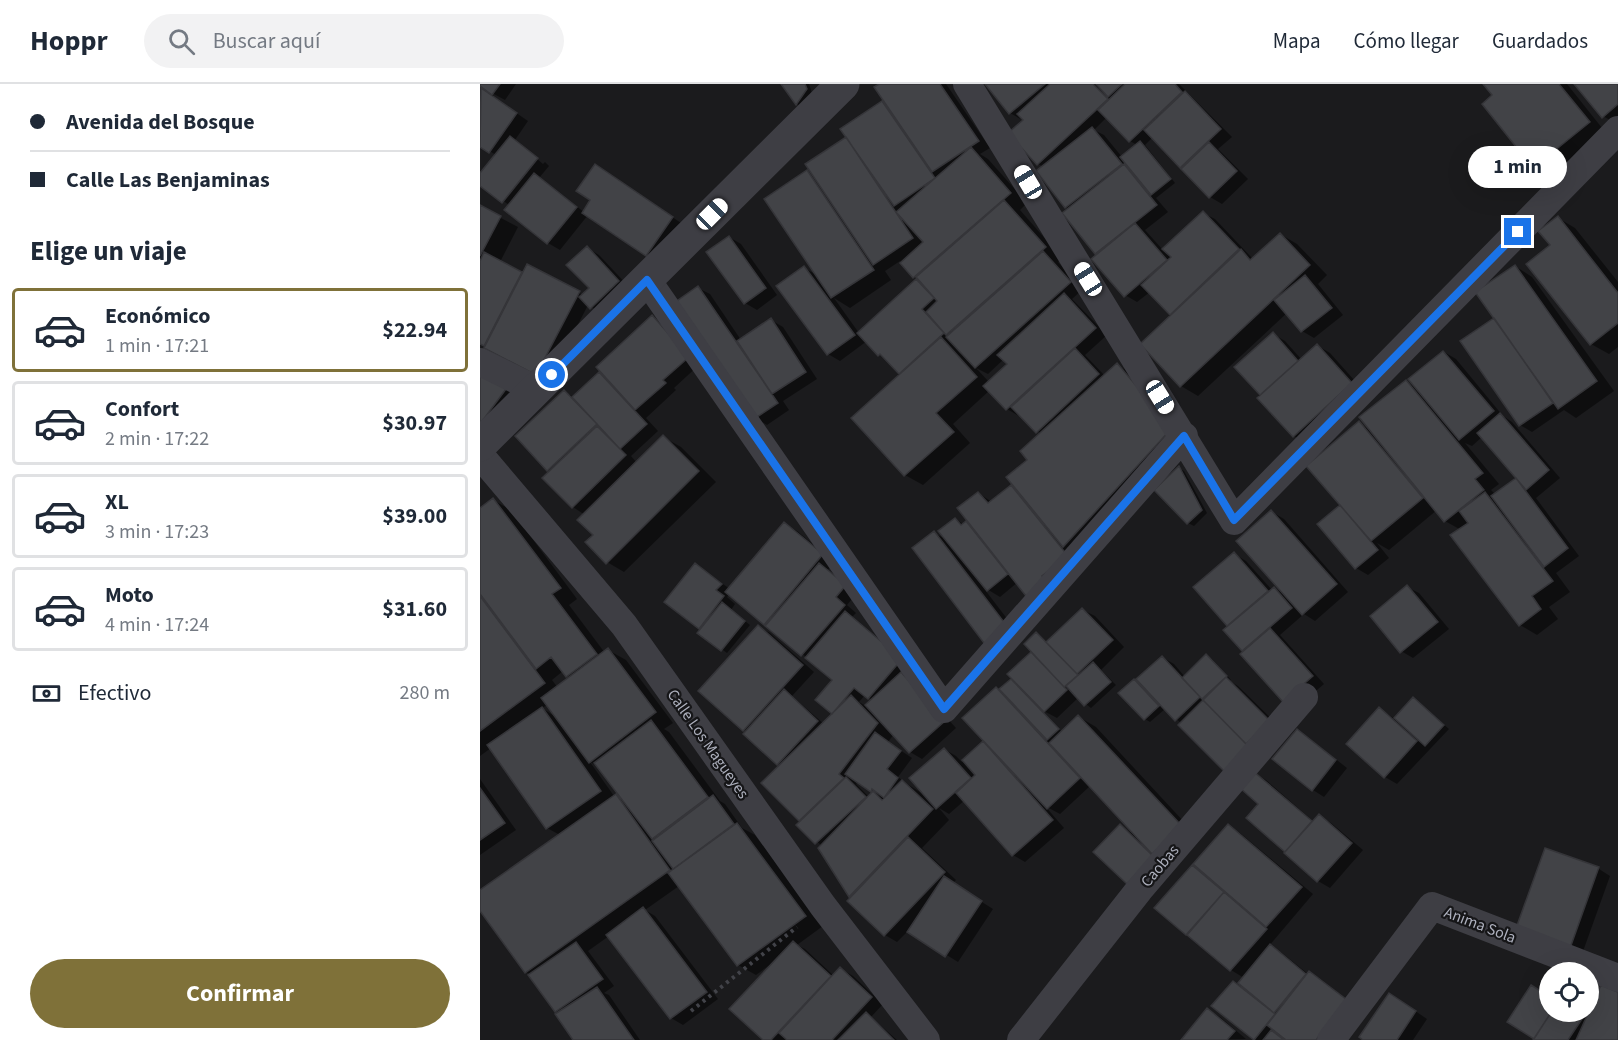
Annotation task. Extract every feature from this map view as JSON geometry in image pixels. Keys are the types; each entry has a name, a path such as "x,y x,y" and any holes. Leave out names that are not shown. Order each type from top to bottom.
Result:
{"street":[{"path":"480,445 843,84"},
{"path":"967,84 1234,520 1618,129"},
{"path":"647,280 944,709 1184,436"},
{"path":"480,362 537,390"},
{"name":"Calle Los Magueyes","path":"480,455 624,625 823,906 926,1040"},
{"name":"Caobas","path":"1021,1040 1139,890 1304,697"},
{"name":"Anima Sola","path":"1331,1040 1432,906 1618,978"}],"path":[{"path":"691,1011 823,906"}],"building":[{"path":"480,84 500,84 492,95"},
{"path":"781,84 805,84 807,89 796,105"},
{"path":"879,84 940,84 979,141 932,172 874,87"},
{"path":"985,84 1045,84 1009,114"},
{"path":"1050,84 1093,84 1108,99 1037,165 1008,133 1023,120 1017,114"},
{"path":"1096,84 1122,84 1108,97"},
{"path":"1125,84 1175,84 1182,92 1129,142 1098,110"},
{"path":"1483,84 1559,84 1590,122 1533,168 1482,104 1492,95"},
{"path":"1574,84 1618,84 1618,104 1602,118"},
{"path":"481,88 517,113 489,153 480,147"},
{"path":"1185,91 1221,129 1180,168 1144,130"},
{"path":"882,101 935,178 894,206 840,129"},
{"path":"1092,127 1122,164 1065,208 1036,171"},
{"path":"510,136 538,158 502,203 480,186 480,173"},
{"path":"846,137 913,238 873,265 805,164"},
{"path":"1140,141 1171,179 1151,195 1120,157"},
{"path":"1209,142 1237,171 1209,198 1181,169"},
{"path":"971,147 1011,193 913,278 900,263 923,242 896,212"},
{"path":"595,164 673,217 646,256 582,213 590,200 576,191"},
{"path":"1124,164 1157,205 1095,254 1062,213"},
{"path":"807,170 874,270 831,298 764,199"},
{"path":"534,173 577,207 547,244 504,210"},
{"path":"1004,200 1046,247 946,335 926,312 937,301 916,277"},
{"path":"480,205 501,216 480,256"},
{"path":"1203,211 1239,249 1170,315 1141,285 1171,257 1162,249"},
{"path":"1558,216 1618,293 1618,323 1590,345 1526,264 1550,245 1538,231"},
{"path":"1135,223 1167,260 1124,297 1091,259"},
{"path":"1280,233 1310,265 1180,387 1140,344 1241,249 1250,260"},
{"path":"729,236 766,288 744,304 706,252"},
{"path":"587,246 619,281 590,309 579,297 589,288 566,265"},
{"path":"1043,251 1071,282 975,368 946,337"},
{"path":"484,252 522,272 484,346 480,344 480,261"},
{"path":"527,264 580,291 536,375 484,348"},
{"path":"1515,265 1597,381 1558,409 1475,292"},
{"path":"804,266 855,335 827,355 776,286"},
{"path":"1305,275 1332,308 1301,332 1274,300"},
{"path":"916,279 934,298 922,309 944,333 899,374 857,333"},
{"path":"698,286 778,403 754,419 674,303"},
{"path":"1064,293 1096,328 1006,410 983,386 1007,364 997,355"},
{"path":"652,315 689,357 663,380 666,383 635,410 596,367"},
{"path":"771,318 806,372 772,394 737,341"},
{"path":"1494,318 1553,403 1519,426 1460,341"},
{"path":"1273,332 1298,361 1260,395 1234,367"},
{"path":"941,337 977,377 936,413 954,432 904,476 851,418"},
{"path":"1317,344 1352,383 1293,437 1257,398"},
{"path":"1075,348 1099,374 1036,433 1011,407"},
{"path":"1443,351 1494,411 1459,440 1408,379"},
{"path":"1117,363 1172,428 1063,547 1006,477 1027,460 1020,451"},
{"path":"480,370 509,385 480,424"},
{"path":"599,372 647,424 620,449 572,397"},
{"path":"1406,380 1483,473 1475,479 1484,490 1444,522 1359,417"},
{"path":"564,390 597,424 547,471 515,436"},
{"path":"1500,413 1549,470 1526,490 1477,433"},
{"path":"1359,421 1423,498 1371,541 1306,466"},
{"path":"597,426 626,455 572,508 542,478"},
{"path":"663,435 699,471 606,564 585,542 593,535 577,520"},
{"path":"1179,466 1202,510 1187,524 1154,490"},
{"path":"1516,478 1568,548 1544,567 1491,496"},
{"path":"1011,485 1068,556 1042,576 1046,581 1026,596 957,508 978,492 988,503"},
{"path":"1485,492 1553,581 1532,596 1541,609 1519,626 1450,535 1468,523 1459,511"},
{"path":"493,498 561,588 552,594 597,654 566,677 551,657 536,669 480,594 480,508"},
{"path":"1340,505 1378,550 1355,569 1317,524"},
{"path":"1271,510 1337,584 1302,615 1236,541"},
{"path":"955,518 961,525 966,521 1008,574 987,591 938,531"},
{"path":"784,522 823,554 764,625 725,592"},
{"path":"934,531 1007,626 984,643 912,548"},
{"path":"1234,552 1268,591 1227,626 1193,587"},
{"path":"695,563 722,584 716,590 724,596 699,629 664,602"},
{"path":"819,563 846,585 836,597 845,605 801,656 765,626"},
{"path":"1407,585 1438,622 1400,653 1370,616"},
{"path":"1274,587 1292,608 1242,651 1223,630"},
{"path":"480,596 545,683 480,731"},
{"path":"722,602 745,621 721,651 697,633"},
{"path":"1082,608 1113,640 1077,674 1046,642"},
{"path":"845,611 902,659 868,699 854,688 832,714 815,700 832,680 805,658"},
{"path":"758,625 803,665 743,731 698,691"},
{"path":"1270,628 1313,676 1283,702 1240,654"},
{"path":"1036,632 1078,675 1064,687 1024,644"},
{"path":"608,648 656,712 589,763 541,698"},
{"path":"1031,652 1067,690 1044,712 1007,674"},
{"path":"1206,654 1227,676 1202,699 1182,678"},
{"path":"1162,656 1200,697 1175,721 1136,679"},
{"path":"1093,662 1111,682 1084,706 1066,686"},
{"path":"901,672 945,721 909,753 865,705"},
{"path":"1226,677 1270,721 1246,744 1203,700"},
{"path":"1011,679 1059,729 1047,740 999,689"},
{"path":"1134,679 1159,706 1144,720 1118,693"},
{"path":"996,687 1080,778 1047,809 962,718"},
{"path":"784,689 818,721 777,765 743,734"},
{"path":"851,695 878,723 839,774 844,778 799,821 761,783"},
{"path":"1413,697 1444,725 1425,746 1394,718"},
{"path":"1203,700 1249,747 1224,771 1178,725"},
{"path":"542,707 601,791 546,829 487,745"},
{"path":"1379,707 1417,741 1384,778 1346,744"},
{"path":"1078,715 1182,826 1152,854 1049,743"},
{"path":"651,720 708,797 652,839 594,763"},
{"path":"1297,729 1336,760 1312,791 1272,759"},
{"path":"875,732 901,751 887,769 898,778 884,798 845,774"},
{"path":"983,741 1053,820 1012,856 956,793 975,775 962,760"},
{"path":"944,748 971,778 936,809 909,778"},
{"path":"1253,771 1312,821 1285,852 1246,818 1258,804 1239,787"},
{"path":"846,777 866,797 815,844 796,825"},
{"path":"902,780 933,809 849,897 818,848 873,791 882,800"},
{"path":"480,788 505,823 480,840"},
{"path":"616,794 670,870 525,973 480,911 480,890"},
{"path":"713,795 734,824 673,869 652,841"},
{"path":"1319,814 1352,843 1317,882 1284,853"},
{"path":"737,823 806,916 737,966 668,873"},
{"path":"1120,824 1153,856 1127,884 1093,852"},
{"path":"1228,824 1302,887 1266,927 1193,864"},
{"path":"908,837 945,872 884,936 847,901"},
{"path":"1545,848 1599,867 1569,951 1515,931"},
{"path":"1192,865 1224,892 1186,935 1154,908"},
{"path":"944,876 982,901 945,957 907,932"},
{"path":"1224,892 1267,929 1230,971 1187,935"},
{"path":"643,907 707,992 670,1019 606,935"},
{"path":"793,941 831,976 771,1040 763,1040 729,1009"},
{"path":"576,942 603,979 555,1012 528,975"},
{"path":"1270,944 1306,974 1274,1013 1238,983"},
{"path":"840,967 872,997 832,1040 787,1040 779,1033"},
{"path":"1309,971 1347,1000 1316,1040 1286,1040 1267,1025"},
{"path":"1233,981 1275,1014 1254,1040 1211,1006"},
{"path":"1531,985 1539,990 1539,1022 1545,1022 1534,1039 1507,1022"},
{"path":"1601,985 1618,992 1618,1040 1576,1040 1584,1022 1599,1022"},
{"path":"597,987 634,1040 573,1040 555,1014"},
{"path":"1389,993 1416,1011 1397,1040 1363,1040 1359,1037"},
{"path":"1207,1008 1235,1031 1227,1040 1181,1040"},
{"path":"866,1012 894,1040 838,1040"},
{"path":"1545,1022 1580,1022 1568,1040 1533,1040"},
{"path":"1271,1030 1284,1040 1263,1040"}],"route":[{"path":"552,375 647,280 944,709 1184,436 1234,520 1518,232"}]}
